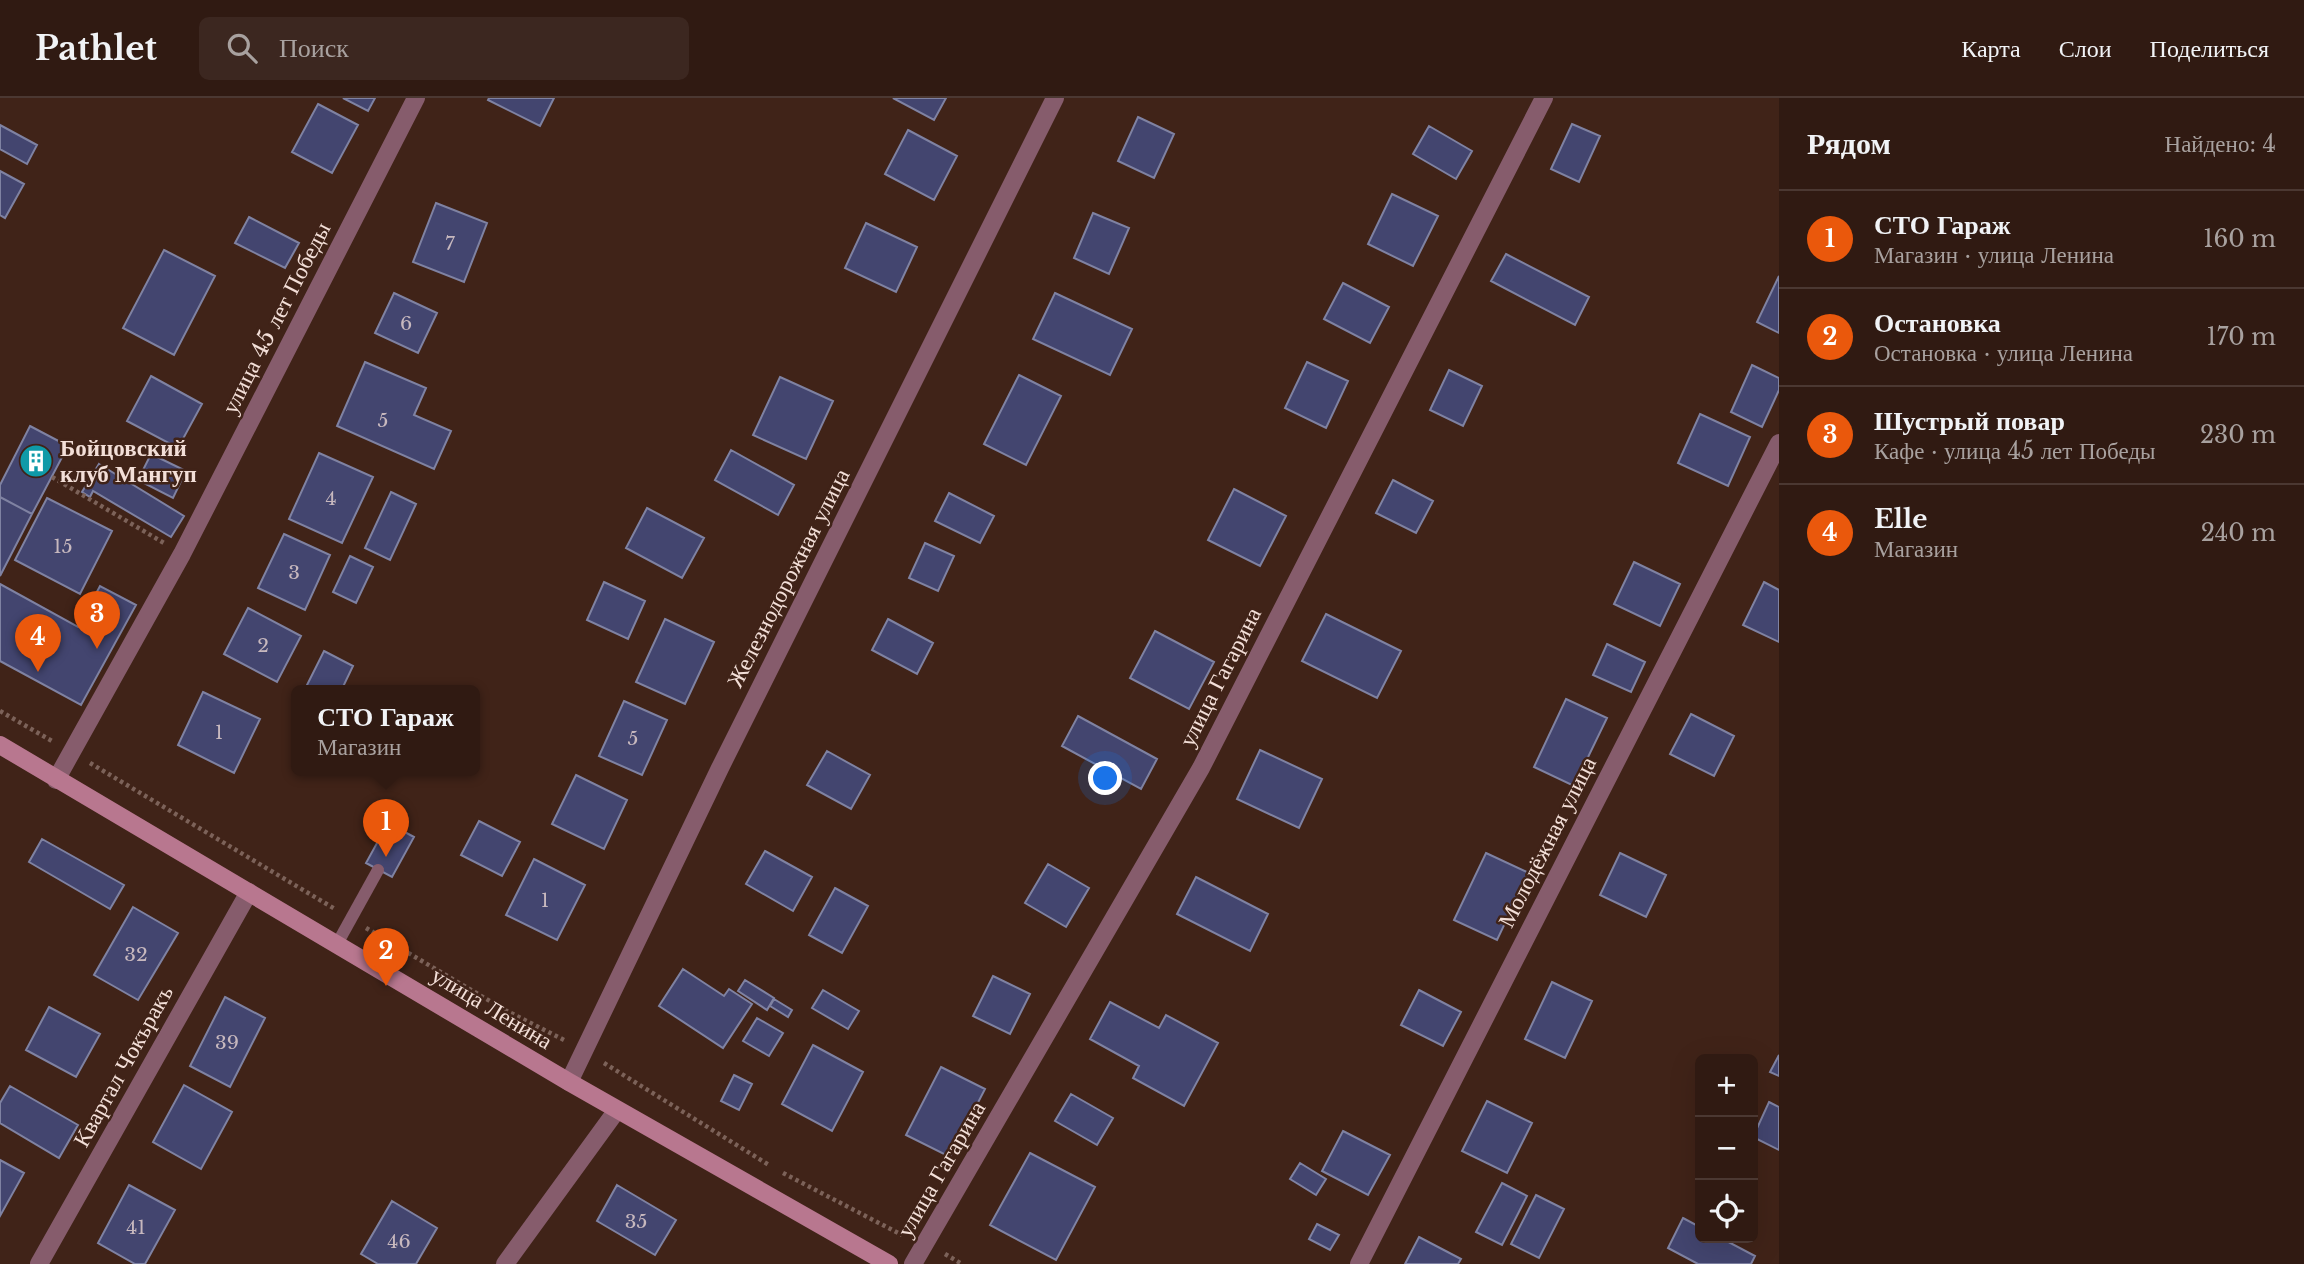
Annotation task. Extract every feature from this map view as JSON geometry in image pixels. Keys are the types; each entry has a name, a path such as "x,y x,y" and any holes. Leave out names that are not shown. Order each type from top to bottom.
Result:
{"main road":[{"name":"улица Ленина","path":"0,745 569,1082 889,1264"}],"street":[{"name":"улица 45 лет Победы","path":"57,780 182,554 416,98"},
{"name":"Железнодорожная улица","path":"569,1082 720,768 1055,98"},
{"name":"улица Гагарина","path":"914,1264 1201,768 1544,98"},
{"name":"Молодёжная улица","path":"1359,1264 1779,443"},
{"name":"Квартал Чокъракъ","path":"39,1264 248,892"},
{"path":"505,1264 617,1110"}],"lane":[{"path":"337,944 378,870"}],"path":[{"path":"52,477 182,554"},
{"path":"0,711 343,914"},
{"path":"355,921 505,1010 585,1051 773,1168 897,1234 926,1243"}],"building":[{"path":"343,98 375,98 368,111"},
{"path":"554,98 540,126 488,100"},
{"path":"893,98 946,98 934,120"},
{"path":"318,104 358,125 332,173 292,152"},
{"path":"1138,117 1174,134 1154,178 1118,161"},
{"path":"1572,124 1600,136 1579,182 1551,169"},
{"path":"0,125 37,145 27,164 0,149"},
{"path":"1429,126 1472,151 1456,179 1413,154"},
{"path":"908,130 957,156 934,200 885,174"},
{"path":"0,171 24,184 5,218 0,215"},
{"path":"1392,194 1438,216 1413,266 1368,244"},
{"path":"436,203 487,223 464,282 413,262"},
{"path":"1093,213 1129,228 1109,274 1074,258"},
{"path":"249,217 299,243 285,268 235,243"},
{"path":"866,223 917,247 896,292 845,268"},
{"path":"164,250 215,276 174,355 123,328"},
{"path":"1506,254 1589,297 1575,325 1491,281"},
{"path":"1779,276 1779,333 1757,322"},
{"path":"1343,283 1389,307 1370,343 1324,319"},
{"path":"394,293 437,313 418,353 375,333"},
{"path":"1055,293 1132,329 1110,375 1033,339"},
{"path":"365,362 426,388 414,415 451,431 434,469 337,426"},
{"path":"1307,362 1348,381 1326,428 1285,408"},
{"path":"1752,365 1779,378 1779,390 1762,427 1731,412"},
{"path":"1449,370 1482,386 1463,426 1430,410"},
{"path":"1019,375 1061,396 1026,465 984,444"},
{"path":"151,376 202,404 178,448 127,421"},
{"path":"780,377 833,401 806,459 753,435"},
{"path":"1700,414 1750,437 1728,486 1678,463"},
{"name":"Бойцовский клуб Мангуп","path":"30,426 68,446 32,514 0,497 0,485"},
{"path":"731,450 794,485 778,515 715,480"},
{"path":"319,453 373,477 342,543 289,519"},
{"path":"151,454 186,471 173,498 138,480"},
{"path":"99,464 184,516 171,537 93,491 90,497 82,492"},
{"path":"1393,480 1433,501 1416,533 1376,513"},
{"path":"1234,489 1286,516 1260,566 1208,540"},
{"path":"391,492 416,504 390,560 365,548"},
{"path":"949,493 994,516 980,543 935,521"},
{"path":"0,497 32,514 0,576"},
{"path":"47,498 112,531 80,594 15,560"},
{"path":"647,508 704,538 682,578 626,548"},
{"path":"284,534 330,555 305,610 258,588"},
{"path":"925,543 954,556 938,591 909,578"},
{"path":"350,556 373,567 356,603 333,592"},
{"path":"1634,562 1680,584 1660,626 1614,604"},
{"path":"604,582 645,601 628,639 587,620"},
{"path":"1764,582 1779,590 1779,642 1743,625"},
{"path":"0,584 78,627 100,586 136,605 81,705 0,661"},
{"path":"248,608 301,636 277,682 224,654"},
{"path":"1326,614 1401,651 1377,698 1302,661"},
{"path":"665,619 714,642 685,704 636,682"},
{"path":"888,619 933,643 917,674 872,650"},
{"path":"1155,631 1214,662 1189,709 1130,678"},
{"path":"1607,644 1645,662 1631,692 1593,675"},
{"path":"324,651 353,666 344,685 307,685"},
{"path":"203,692 260,719 234,773 178,745"},
{"path":"1566,699 1607,718 1574,786 1534,767"},
{"path":"624,701 667,720 642,775 599,756"},
{"path":"1691,714 1734,736 1714,776 1670,754"},
{"path":"1078,716 1157,759 1141,789 1062,746"},
{"path":"1260,750 1322,779 1299,828 1237,799"},
{"path":"827,751 870,775 851,809 807,785"},
{"path":"576,775 627,800 604,849 552,824"},
{"path":"479,821 520,842 502,876 461,855"},
{"path":"388,823 414,837 392,877 366,863"},
{"path":"42,839 124,885 110,909 29,862"},
{"path":"765,851 812,877 793,911 746,884"},
{"path":"1486,853 1529,873 1497,940 1454,920"},
{"path":"1620,853 1666,875 1646,917 1600,895"},
{"path":"534,859 585,885 557,940 506,915"},
{"path":"1048,864 1089,888 1066,927 1025,903"},
{"path":"1196,877 1268,914 1250,951 1177,914"},
{"path":"835,888 868,906 842,953 809,935"},
{"path":"133,907 178,933 138,1000 94,975"},
{"path":"683,969 724,996 729,989 752,1004 723,1048 659,1006"},
{"path":"993,976 1030,994 1010,1034 973,1016"},
{"path":"745,980 774,998 767,1010 738,991"},
{"path":"1552,982 1592,1001 1565,1058 1525,1039"},
{"path":"823,990 859,1011 848,1029 812,1008"},
{"path":"1419,990 1461,1012 1443,1046 1401,1025"},
{"path":"225,997 265,1018 230,1087 190,1066"},
{"path":"774,999 792,1010 788,1017 770,1006"},
{"path":"1110,1002 1159,1028 1166,1015 1218,1043 1184,1106 1133,1078 1139,1066 1090,1039"},
{"path":"49,1007 100,1034 76,1077 26,1050"},
{"path":"757,1018 783,1033 769,1056 743,1041"},
{"path":"813,1045 863,1072 832,1131 782,1104"},
{"path":"1779,1055 1779,1076 1770,1072"},
{"path":"941,1067 985,1089 950,1157 906,1135"},
{"path":"734,1075 752,1084 739,1110 721,1101"},
{"path":"184,1085 232,1112 201,1169 153,1142"},
{"path":"10,1086 78,1125 59,1158 0,1123 0,1103"},
{"path":"1071,1094 1113,1118 1097,1145 1055,1121"},
{"path":"1487,1101 1532,1123 1507,1173 1462,1151"},
{"path":"1769,1102 1779,1107 1779,1150 1758,1140 1758,1126"},
{"path":"1343,1131 1390,1155 1368,1195 1322,1171"},
{"path":"1030,1153 1095,1187 1056,1260 990,1225"},
{"path":"0,1160 24,1173 0,1216"},
{"path":"1300,1163 1326,1179 1316,1195 1290,1179"},
{"path":"1502,1183 1527,1196 1502,1245 1476,1232"},
{"path":"129,1185 175,1210 145,1264 135,1264 98,1243"},
{"path":"617,1185 676,1220 655,1255 597,1221"},
{"path":"1536,1195 1564,1209 1539,1258 1511,1244"},
{"path":"392,1201 437,1228 416,1264 378,1264 361,1254"},
{"path":"1683,1218 1695,1224 1695,1243 1730,1243 1755,1256 1751,1264 1698,1264 1668,1248"},
{"path":"1317,1224 1339,1235 1330,1250 1309,1239"},
{"path":"1419,1237 1461,1259 1458,1264 1405,1264"}],"place":[{"name":"Бойцовский клуб Мангуп","path":"36,461"},
{"name":"Шустрый повар","path":"97,649"},
{"name":"Elle","path":"38,672"},
{"name":"СТО Гараж","path":"386,857"},
{"name":"Остановка","path":"386,986"}]}
